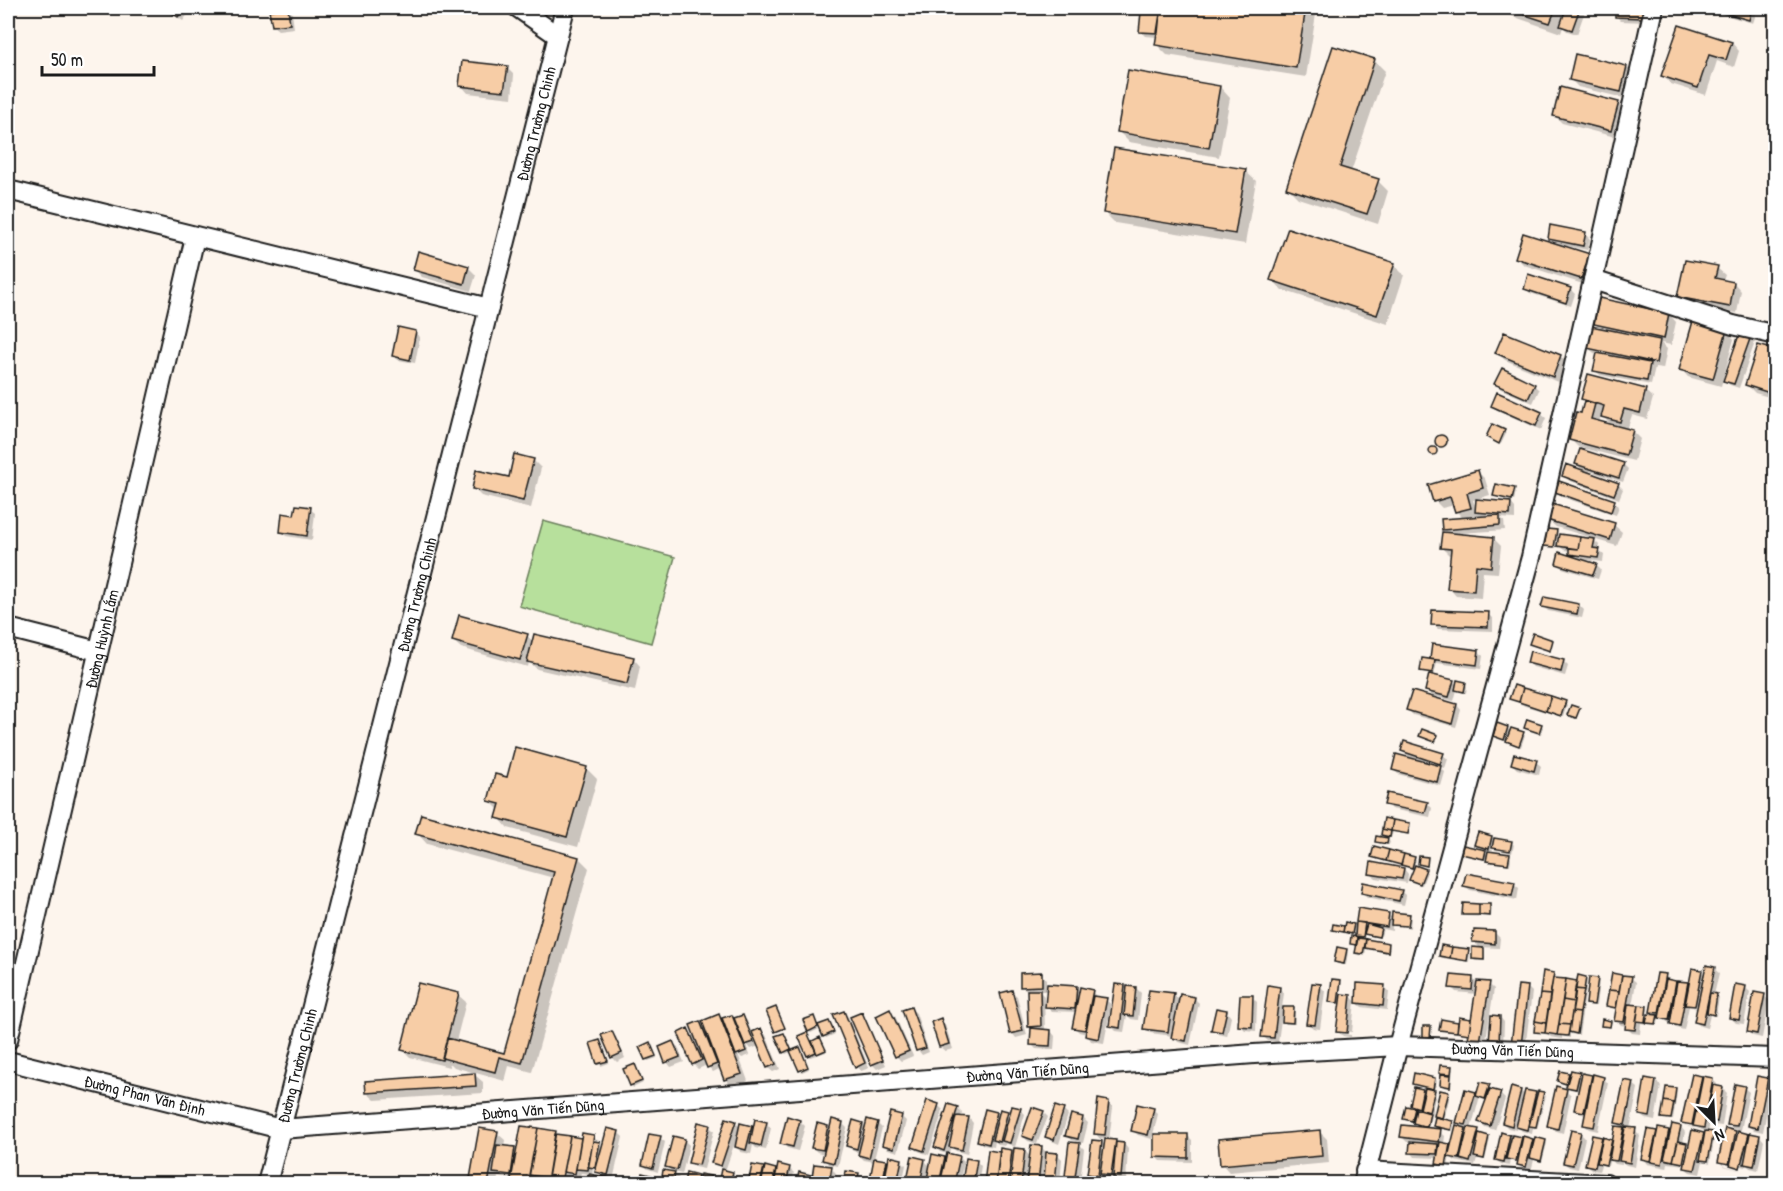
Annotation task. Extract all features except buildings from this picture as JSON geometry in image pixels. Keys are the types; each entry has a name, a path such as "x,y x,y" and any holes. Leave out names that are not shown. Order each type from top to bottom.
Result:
{"street":[{"path":"518,8 558,36"},
{"name":"Đường Trường Chinh","path":"267,1184 565,8"},
{"path":"1606,1184 1364,1177 1531,557 1654,8"},
{"path":"8,190 489,308"},
{"name":"Đường Huỳnh Lắm","path":"8,1040 195,237"},
{"path":"1593,280 1733,325 1776,335"},
{"path":"8,628 98,651"},
{"name":"Đường Văn Tiến Dũng","path":"281,1130 1254,1054 1398,1046 1776,1058"},
{"name":"Đường Phan Văn Định","path":"8,1061 281,1130"}],"green space":[{"path":"543,521 675,557 651,643 519,606"}]}
